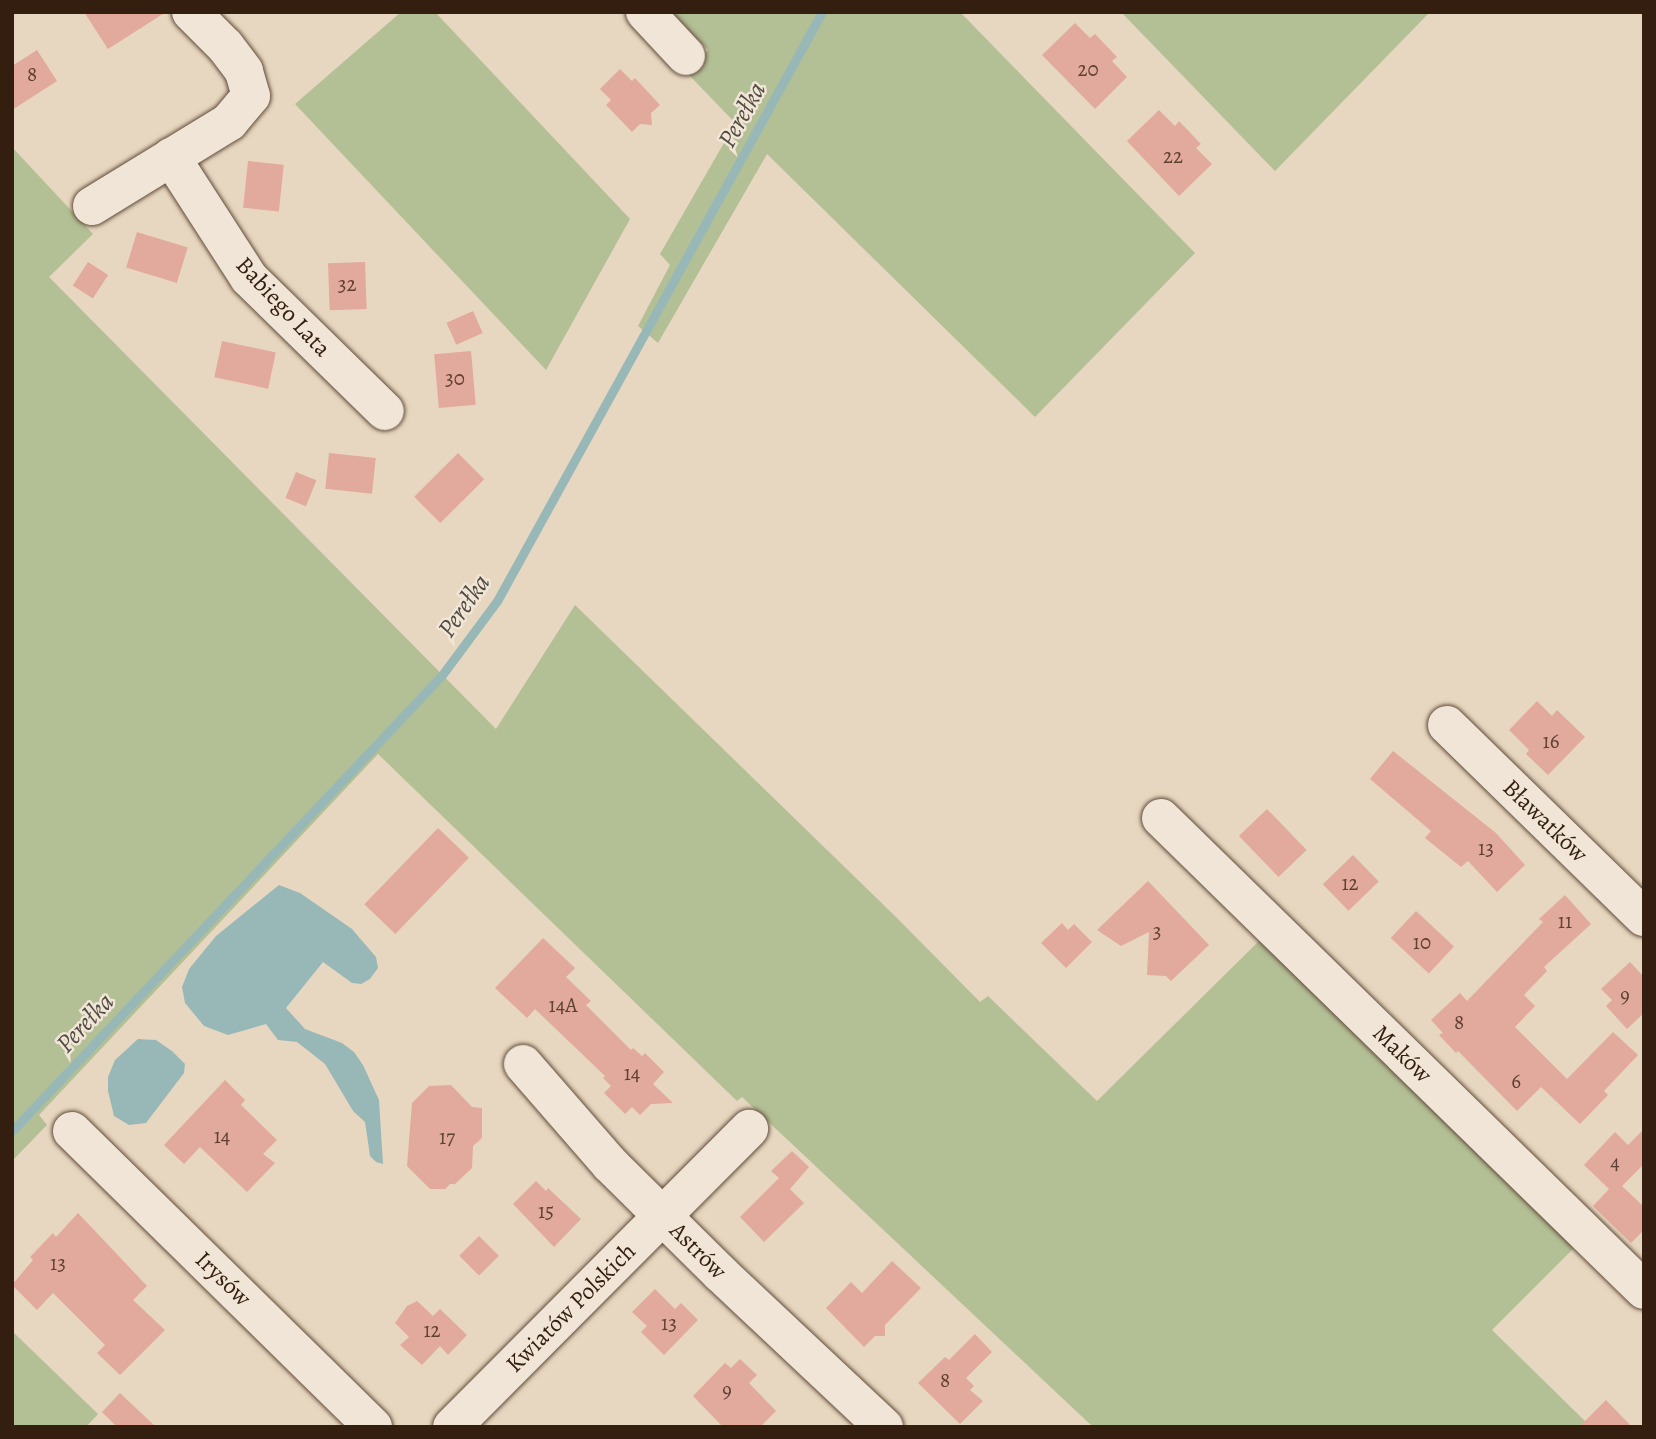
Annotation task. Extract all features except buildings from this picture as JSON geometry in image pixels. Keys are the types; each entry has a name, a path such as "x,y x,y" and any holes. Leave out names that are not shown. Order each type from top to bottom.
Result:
{"street":[{"path":"92,206 229,122 251,96 244,71 225,46 191,12"},
{"path":"645,12 686,56"},
{"name":"Babiego Lata","path":"171,158 249,278 384,411"},
{"name":"Bławatków","path":"1447,725 1644,917"},
{"name":"Maków","path":"1161,818 1644,1290"},
{"name":"Astrów","path":"523,1064 610,1164 884,1427"},
{"name":"Kwiatów Polskich","path":"452,1427 749,1129"},
{"name":"Irysów","path":"72,1131 373,1427"}],"green space":[{"path":"401,12 435,12 630,219 546,370 295,104"},
{"path":"672,12 960,12 1195,253 1035,417 767,154 658,343 638,326 670,265 660,254 732,129 740,136 743,131 689,75 708,50"},
{"path":"1121,12 1430,12 1275,171"},
{"path":"12,147 93,234 49,277 496,729 575,605 980,1002 988,996 1097,1101 1260,940 1574,1248 1492,1330 1591,1427 1093,1427 742,1097 737,1101 378,754 39,1115 47,1125 12,1161"},
{"path":"12,1331 98,1414 86,1427 12,1427"}],"water":[{"path":"279,885 300,893 352,929 376,957 378,968 370,979 361,984 352,983 323,962 286,1008 305,1029 342,1043 354,1052 363,1065 379,1100 383,1164 370,1156 365,1122 353,1111 325,1064 297,1042 278,1040 266,1024 228,1035 204,1026 185,1003 182,987 189,969 216,936"},
{"path":"138,1039 156,1040 185,1064 184,1073 146,1123 129,1125 114,1116 108,1091 108,1077 115,1060"}],"waterway":[{"name":"Perełka","path":"12,1131 442,675 497,601 822,12"}]}
